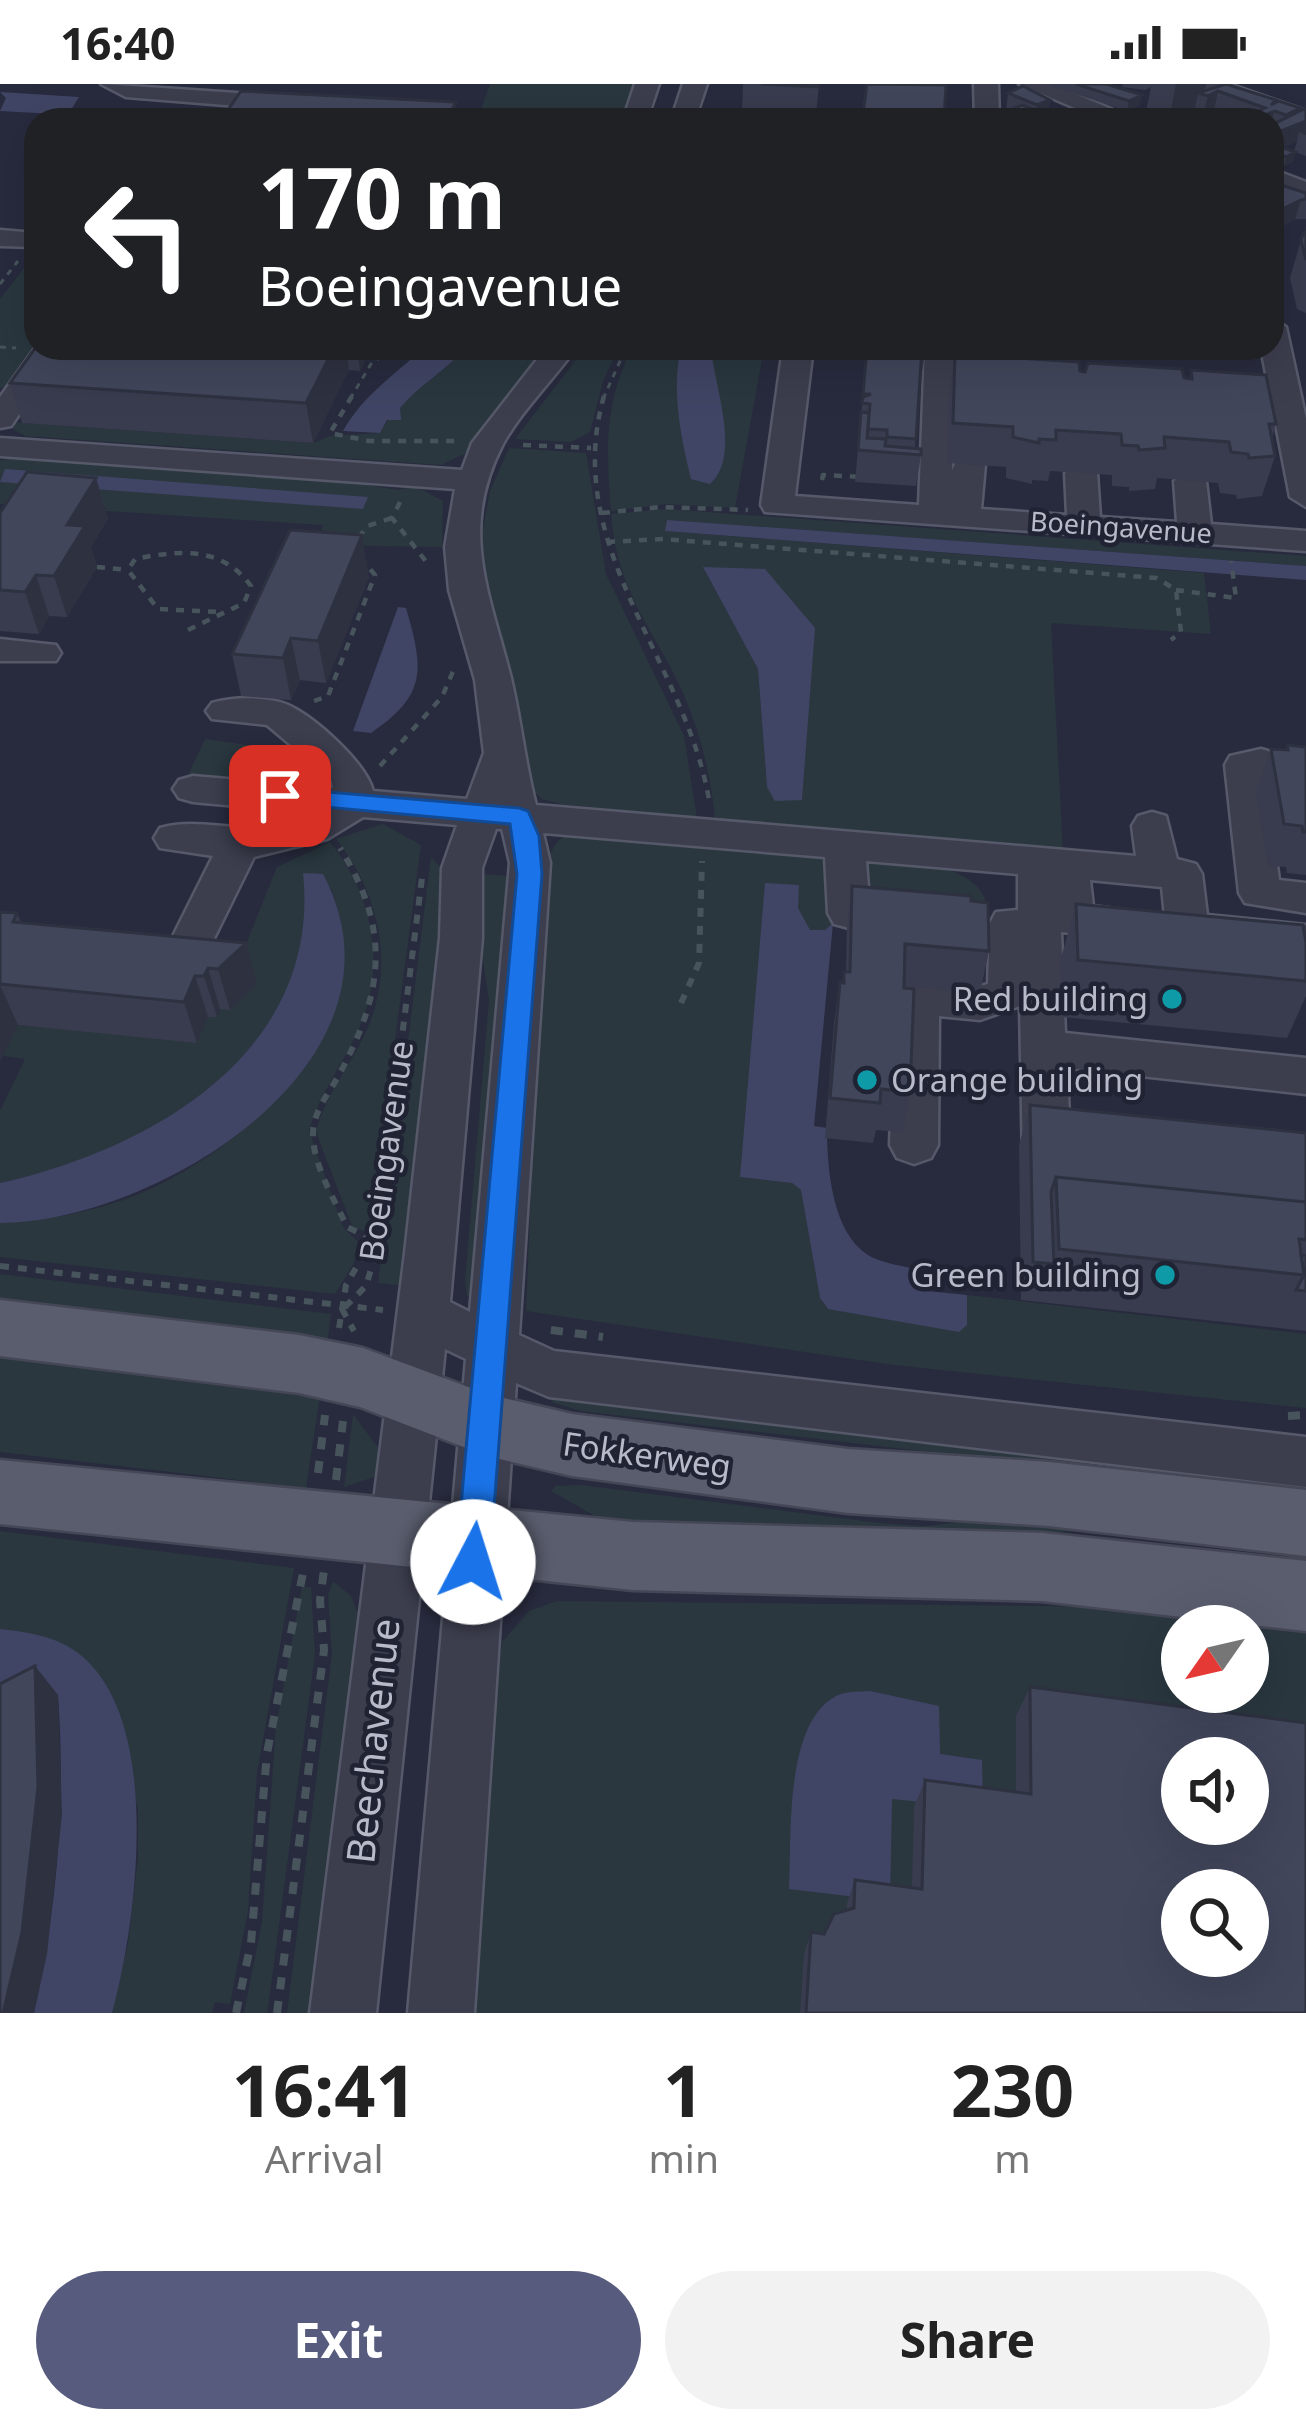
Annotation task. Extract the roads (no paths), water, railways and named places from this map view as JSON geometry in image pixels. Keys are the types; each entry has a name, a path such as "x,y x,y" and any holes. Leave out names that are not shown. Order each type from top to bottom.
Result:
{"main road":[{"name":"Fokkerweg","path":"0,1328 299,1364 363,1378 487,1425 572,1445 796,1475 1049,1494 1306,1523"},
{"path":"0,1492 474,1544 633,1556 1042,1567 1306,1596"}],"street":[{"path":"113,84 127,90 321,107"},
{"path":"1031,84 1094,108"},
{"path":"1205,84 1274,108"},
{"path":"0,418 41,360"},
{"name":"Boeingavenue","path":"414,1397 461,938 462,868 503,753 493,680 464,580 463,534 473,481 488,443 552,360"},
{"name":"Boeingavenue","path":"803,360 777,505 1306,541"},
{"path":"940,360 949,517"},
{"path":"1279,360 1306,497"},
{"path":"0,447 473,481"},
{"path":"949,517 969,465"},
{"path":"1081,473 1084,526"},
{"path":"1190,481 1195,533"},
{"path":"0,650 43,652"},
{"path":"224,711 277,714 350,774 356,802"},
{"path":"1261,762 1244,765 1260,893 1306,898"},
{"path":"193,789 1181,874 1187,928"},
{"path":"174,838 238,847 321,828 356,802"},
{"path":"441,2013 474,1544 494,1351 530,874 480,815"},
{"path":"1152,826 1159,872"},
{"path":"845,846 849,913"},
{"path":"182,962 238,847"},
{"path":"1038,863 1072,920 1306,940"},
{"path":"914,1145 916,997 991,1004 1004,998 1010,989 1012,938 1038,863"},
{"path":"1038,863 1048,1188 1071,1190"},
{"path":"1044,1048 1306,1076"},
{"name":"Fokkerweg","path":"424,1314 543,1372 1306,1462"},
{"name":"Beechavenue","path":"343,2013 336,1529 414,1397"}],"water":[{"path":"0,92 79,97 72,108 24,108 24,112 0,111 6,98"},
{"path":"410,360 454,360 400,408 401,420 387,420 380,433 343,431 370,396"},
{"path":"679,360 713,360 725,438 724,456 710,484 691,479 677,397"},
{"path":"5,469 368,497 363,509 0,482"},
{"path":"667,520 1306,566 1306,580 665,531"},
{"path":"703,567 765,569 815,628 802,800 775,801 767,787 758,669"},
{"path":"398,607 406,608 416,648 418,665 411,693 371,733 353,731"},
{"path":"303,873 323,874 344,942 337,1007 306,1066 258,1118 198,1161 131,1194 63,1215 0,1223 0,1183 114,1145 168,1117 216,1082 256,1041 285,992 302,936"},
{"path":"765,883 799,885 798,908 810,930 825,930 833,923 814,1126 827,1128 828,1163 841,1220 861,1250 876,1259 924,1271 927,1291 967,1295 967,1325 959,1332 828,1309 820,1298 801,1190 792,1183 740,1177"},
{"path":"0,1629 51,1639 78,1653 105,1683 123,1724 133,1772 135,1877 112,2013 34,2013 58,1856 58,1697 0,1726"},
{"path":"870,1691 939,1706 940,1754 982,1760 983,1808 892,1799 890,1901 789,1889 794,1781 809,1727 822,1707 841,1694"}],"place":[{"name":"Red building","path":"1172,999"},
{"name":"Orange building","path":"867,1080"},
{"name":"Green building","path":"1165,1275"}]}
